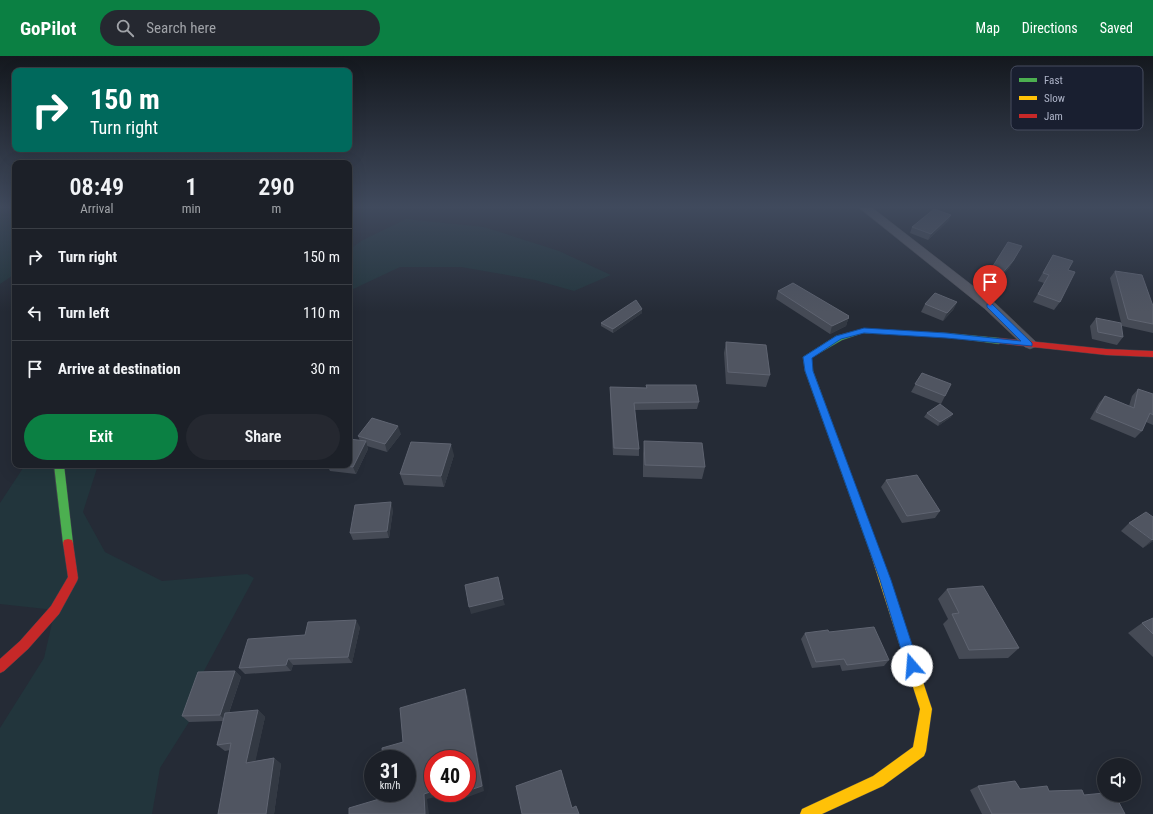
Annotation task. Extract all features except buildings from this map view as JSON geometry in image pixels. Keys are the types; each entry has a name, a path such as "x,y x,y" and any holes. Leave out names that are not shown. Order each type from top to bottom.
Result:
{"street":[{"path":"908,241 990,306 1030,344"},
{"path":"807,814 878,781 919,750 926,709 885,580 809,371 807,357 839,338 864,331 946,335 1106,352 1153,354"},
{"path":"0,667 24,645 55,610 73,578 58,468"}],"shaded area":[{"path":"0,241 12,241 12,276 0,284"},
{"path":"361,241 529,241 559,251 611,275 574,291 535,280 461,267 400,267 352,290 352,248"},
{"path":"23,468 97,468 83,512 105,552 162,581 247,574 254,578 191,695 189,722 160,768 152,814 0,814 0,728 44,658 55,610 0,604 0,503"}],"traffic: fast":[{"path":"876,555 809,371 807,357 839,338 863,331 946,335 999,341"},
{"path":"59,468 68,543"}],"traffic: slow":[{"path":"807,814 878,781 919,751 926,709 876,555"}],"traffic: jam":[{"path":"999,341 1106,352 1153,354"},
{"path":"0,667 24,645 55,610 73,578 68,543"}],"route":[{"path":"912,666 885,580 809,371 807,357 839,338 864,331 946,335 1030,344 990,306"}]}
